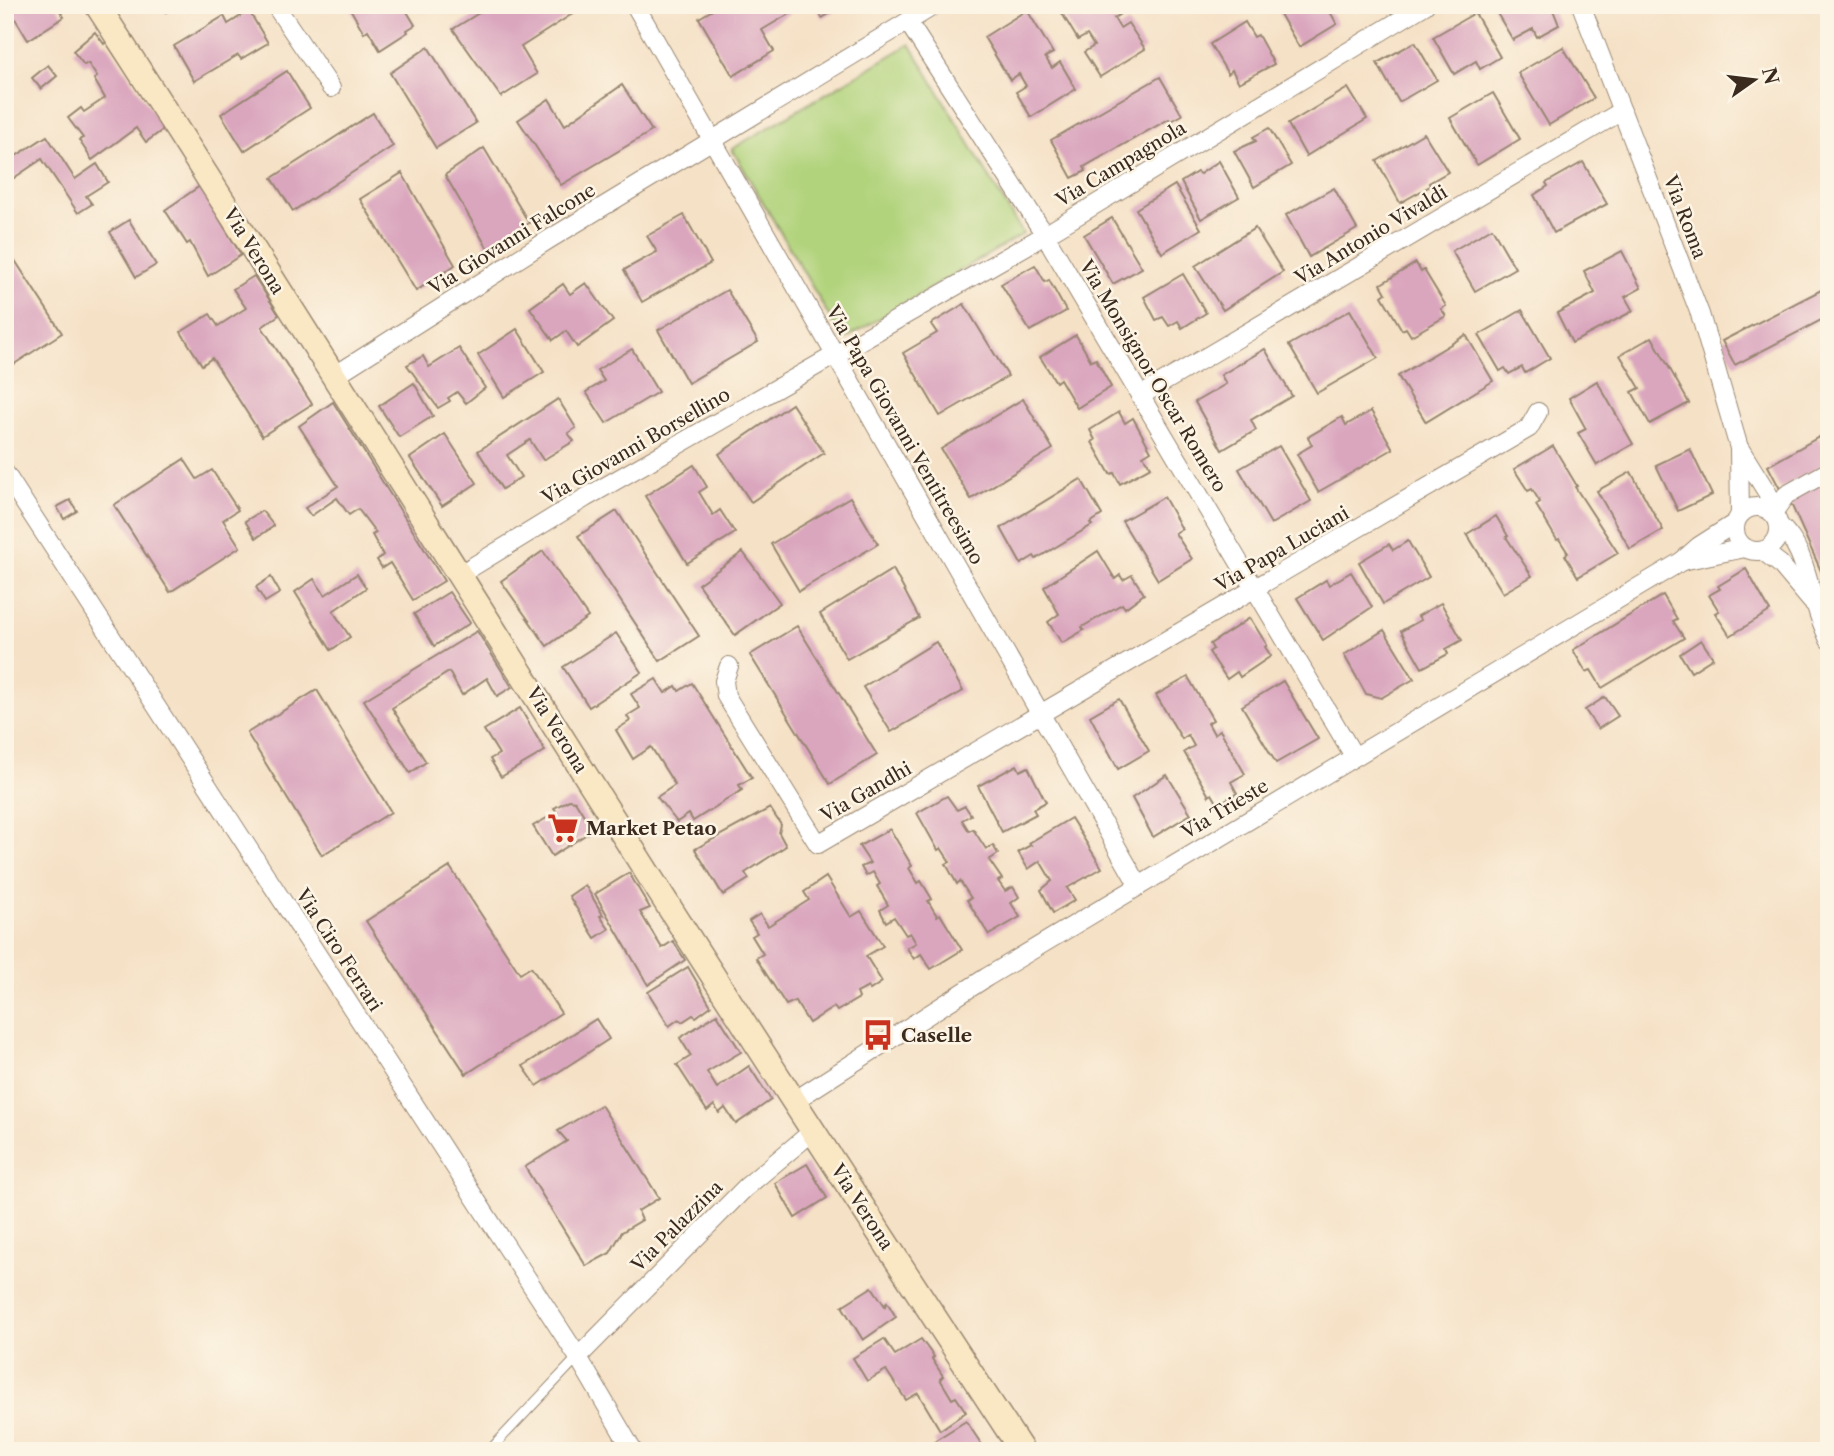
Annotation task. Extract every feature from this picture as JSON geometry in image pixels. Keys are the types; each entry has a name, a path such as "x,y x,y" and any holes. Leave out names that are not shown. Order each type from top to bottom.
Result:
{"street":[{"name":"Via Verona","path":"97,5 813,1131 1022,1451"},
{"path":"275,5 331,88"},
{"name":"Via Papa Giovanni Ventitreesimo","path":"635,5 1139,886"},
{"name":"Via Giovanni Falcone","path":"334,376 548,240 935,5"},
{"name":"Via Campagnola","path":"836,356 1045,235 1425,5"},
{"name":"Via Roma","path":"1581,5 1699,314 1739,448 1768,494 1774,516 1791,536 1808,573 1816,608"},
{"name":"Via Monsignor Oscar Romero","path":"908,22 1045,235 1354,756"},
{"name":"Via Antonio Vivaldi","path":"1140,396 1622,111"},
{"name":"Via Giovanni Borsellino","path":"459,575 585,498 836,356"},
{"name":"Via Papa Luciani","path":"1040,715 1529,428 1538,412"},
{"name":"Via Roma","path":"1738,519 1739,448"},
{"path":"1774,516 1754,507 1738,519 1735,533 1738,541 1754,552 1770,548 1776,541 1774,516 1786,495 1829,471"},
{"name":"Via Ciro Ferrari","path":"5,473 578,1357 634,1451"},
{"name":"Via Trieste","path":"794,1101 987,977 1682,561 1738,519"},
{"name":"Via Trieste","path":"1682,561 1745,548"},
{"path":"1763,551 1780,564 1816,608 1829,640"},
{"name":"Via Gandhi","path":"729,666 723,681 726,696 818,844 1040,715"},
{"name":"Via Palazzina","path":"578,1357 745,1188 813,1131"}],"lane":[{"path":"489,1451 578,1357"}],"green space":[{"path":"910,44 1023,234 843,340 732,149"}],"building":[{"path":"7,5 56,5 64,17 28,40"},
{"path":"160,5 174,5 166,12"},
{"path":"348,5 403,5 415,25 380,50 368,30 364,33"},
{"path":"492,5 574,5 577,11 521,47 537,74 501,97 453,29"},
{"path":"721,5 804,5 762,30 774,51 733,76 699,18"},
{"path":"815,5 844,5 822,18"},
{"path":"1057,5 1117,5 1122,13 1114,18 1120,28 1128,23 1145,49 1100,77 1084,52 1094,46 1087,35 1078,40"},
{"path":"1326,5 1337,24 1299,47 1276,7"},
{"path":"1492,5 1551,5 1559,25 1537,37 1533,29 1513,40"},
{"path":"1027,10 1053,53 1045,57 1052,68 1060,62 1076,89 1031,117 1016,92 1026,86 1019,74 1010,80 984,37"},
{"path":"249,11 268,43 241,59 238,55 194,81 174,46 224,16 228,24"},
{"path":"1475,13 1500,57 1480,69 1476,61 1454,74 1433,37"},
{"path":"1245,22 1254,37 1258,35 1274,64 1239,83 1232,70 1228,74 1210,44"},
{"path":"95,32 104,44 106,42 164,129 146,142 136,128 92,160 79,140 83,138 68,118 81,108 84,112 105,98 88,63 84,65 73,51"},
{"path":"1415,42 1437,80 1399,102 1377,63"},
{"path":"428,47 476,123 436,148 390,73"},
{"path":"1563,47 1594,98 1549,125 1518,73"},
{"path":"48,65 57,76 41,89 32,78"},
{"path":"287,71 310,108 244,151 221,114"},
{"path":"1160,77 1182,115 1171,121 1169,119 1084,167 1086,171 1072,178 1051,140"},
{"path":"622,85 652,131 561,185 518,120 549,99 565,125"},
{"path":"1348,88 1367,119 1306,156 1288,124"},
{"path":"1493,93 1520,139 1477,165 1450,118"},
{"path":"373,113 393,146 293,211 272,178"},
{"path":"1269,128 1291,165 1254,187 1234,151 1256,141 1253,137"},
{"path":"1424,133 1448,172 1400,203 1377,161"},
{"path":"47,136 75,179 97,164 108,182 86,196 92,204 78,213 42,159 11,180 5,172 5,163"},
{"path":"484,148 529,223 488,249 445,175"},
{"path":"1219,161 1239,197 1201,219 1181,182 1197,172 1200,174"},
{"path":"1583,162 1607,204 1554,233 1534,195 1548,186 1546,183"},
{"path":"402,173 455,265 416,291 360,199"},
{"path":"1175,185 1201,229 1162,253 1136,209"},
{"path":"200,186 241,255 208,276 190,242 187,244 165,210"},
{"path":"1334,188 1357,229 1309,257 1286,215"},
{"path":"684,215 711,263 642,302 624,270 657,252 647,236"},
{"path":"1112,218 1142,268 1113,284 1084,235"},
{"path":"129,220 156,265 136,277 110,232"},
{"path":"1255,228 1283,272 1223,310 1195,266"},
{"path":"1492,228 1515,268 1475,291 1452,251"},
{"path":"5,245 62,333 5,370"},
{"path":"1622,251 1641,288 1625,297 1633,311 1572,343 1557,313 1595,293 1584,271"},
{"path":"1416,263 1421,272 1424,270 1446,306 1441,309 1446,316 1411,336 1406,328 1402,330 1382,296 1386,293 1381,284"},
{"path":"1035,265 1045,282 1049,280 1066,311 1030,331 1001,284"},
{"path":"1183,274 1206,313 1182,328 1178,321 1169,326 1163,317 1156,320 1144,297"},
{"path":"254,276 279,315 262,327 312,404 262,436 212,358 202,365 181,332 210,314 218,326 246,308 233,289"},
{"path":"586,283 613,321 577,347 566,331 553,340 530,308 563,284 570,294"},
{"path":"1829,286 1829,316 1735,365 1722,341"},
{"path":"727,290 758,342 688,383 658,330"},
{"path":"964,304 1008,376 940,416 903,353 937,333 931,324"},
{"path":"1350,310 1378,358 1317,393 1289,345"},
{"path":"1522,310 1550,358 1525,373 1522,367 1509,374 1505,368 1500,371 1479,335"},
{"path":"517,329 544,372 504,397 478,355"},
{"path":"1076,335 1091,361 1096,359 1111,387 1077,408 1060,379 1056,382 1040,357"},
{"path":"1466,335 1493,381 1426,422 1398,376"},
{"path":"1652,337 1689,403 1650,424 1632,392 1640,388 1620,355"},
{"path":"459,348 485,388 466,403 457,392 448,398 450,401 438,408 407,365 423,356 429,367"},
{"path":"632,349 658,392 606,423 586,392 604,381 597,370"},
{"path":"1265,349 1292,396 1251,420 1256,430 1222,450 1195,402 1226,384 1221,375"},
{"path":"1597,381 1633,444 1597,465 1578,433 1586,429 1569,398"},
{"path":"414,383 433,416 399,437 379,406"},
{"path":"558,399 576,428 568,433 574,441 543,460 530,440 507,455 521,477 502,489 478,451"},
{"path":"1023,399 1053,449 971,499 941,449"},
{"path":"333,402 444,581 413,600 390,563 382,568 377,560 383,555 372,535 376,533 358,509 349,515 337,498 311,516 305,508 338,486 299,426"},
{"path":"792,404 824,453 751,502 719,454"},
{"path":"1371,411 1393,449 1318,492 1297,454 1312,445 1308,437 1342,417 1346,425"},
{"path":"1119,412 1125,423 1133,418 1151,451 1143,456 1151,467 1120,484 1114,473 1110,474 1092,442 1095,440 1090,430"},
{"path":"445,434 477,483 442,506 410,458"},
{"path":"1819,437 1822,444 1829,442 1829,462 1780,489 1768,466"},
{"path":"1279,446 1311,501 1271,524 1239,469"},
{"path":"1553,446 1577,486 1575,487 1618,553 1578,577 1565,555 1568,553 1536,505 1540,502 1532,489 1528,491 1514,469"},
{"path":"1690,449 1712,495 1678,511 1656,465"},
{"path":"184,459 197,479 212,470 238,510 223,520 240,547 170,592 114,505"},
{"path":"694,465 707,487 699,492 713,515 720,510 735,533 687,563 645,496"},
{"path":"1631,472 1663,530 1630,549 1597,491"},
{"path":"1829,474 1829,517 1825,519 1829,528 1829,589 1788,497"},
{"path":"1081,479 1102,515 1090,523 1092,525 1036,559 1034,556 1021,564 1001,528"},
{"path":"850,497 878,544 799,591 771,544"},
{"path":"1164,497 1182,529 1175,533 1192,559 1158,580 1122,521"},
{"path":"70,500 77,511 64,519 57,507"},
{"path":"262,511 274,526 256,538 245,521"},
{"path":"617,511 699,636 660,661 578,536"},
{"path":"1496,516 1508,536 1506,537 1532,576 1503,593 1467,534"},
{"path":"1408,541 1429,577 1383,604 1359,562 1389,544 1393,550"},
{"path":"543,551 588,617 547,646 501,581"},
{"path":"1098,551 1115,579 1120,575 1123,580 1132,575 1144,594 1125,608 1122,604 1082,627 1084,630 1062,643 1048,622 1059,614 1044,587"},
{"path":"743,552 780,603 735,635 698,584"},
{"path":"893,569 919,618 847,659 820,614"},
{"path":"1746,569 1770,611 1730,636 1715,613 1719,611 1709,595 1720,589 1718,586"},
{"path":"1351,572 1372,607 1323,640 1297,598 1326,580 1329,585"},
{"path":"357,574 366,588 333,611 350,637 331,650 295,592 314,579 325,595"},
{"path":"271,577 280,593 265,602 256,587"},
{"path":"449,592 470,623 434,646 414,614"},
{"path":"1663,595 1677,619 1673,621 1684,638 1602,688 1591,670 1586,672 1573,650"},
{"path":"1441,603 1462,640 1446,649 1448,654 1422,668 1401,631 1421,620 1418,616"},
{"path":"1250,618 1271,656 1240,677 1237,672 1227,679 1209,652 1213,649 1210,644"},
{"path":"797,626 877,755 830,784 750,655"},
{"path":"1384,630 1414,679 1381,698 1366,694 1344,655"},
{"path":"477,631 512,687 497,696 487,678 462,695 449,672 392,708 426,762 410,773 364,700"},
{"path":"616,633 642,672 589,707 563,667"},
{"path":"1701,640 1713,658 1691,672 1680,654"},
{"path":"936,642 963,691 891,732 863,687"},
{"path":"1188,677 1213,720 1208,723 1214,734 1220,730 1245,774 1231,782 1237,793 1218,804 1212,794 1209,796 1184,752 1194,746 1188,735 1182,739 1156,695"},
{"path":"656,679 665,693 676,686 679,691 692,683 752,778 739,785 742,790 693,821 689,814 677,822 657,797 675,785 651,747 633,759 616,730 630,721 627,716 640,708 631,694"},
{"path":"1283,681 1318,739 1276,763 1242,706"},
{"path":"317,690 391,812 322,855 247,733"},
{"path":"1605,697 1618,716 1598,729 1585,710"},
{"path":"1119,699 1149,751 1118,769 1090,716"},
{"path":"520,708 545,751 501,777 490,759 499,754 484,730"},
{"path":"1017,765 1020,771 1028,767 1046,802 1033,809 1036,814 1002,832 978,786"},
{"path":"1167,775 1191,814 1153,837 1132,798"},
{"path":"947,796 957,810 965,806 971,815 962,820 969,831 973,829 986,849 993,845 998,854 989,860 1002,879 998,881 1005,891 1013,887 1019,897 1011,903 1020,917 989,935 967,900 971,898 960,881 957,884 946,864 950,862 941,848 938,850 917,813"},
{"name":"Market Petao","path":"569,800 575,801 593,830 552,856 533,826 557,812 554,808"},
{"path":"770,808 781,825 779,833 786,846 745,873 749,879 723,895 695,849"},
{"path":"1071,818 1102,868 1067,888 1075,900 1053,913 1041,890 1052,881 1040,861 1028,869 1018,852"},
{"path":"890,829 912,866 909,868 918,883 921,881 932,899 928,901 937,916 940,914 962,950 931,969 921,954 914,959 907,948 916,943 910,933 906,935 894,917 886,922 880,910 888,905 877,886 880,884 873,872 866,876 861,867 870,863 859,846"},
{"path":"450,867 520,974 531,967 561,1013 466,1074 366,921"},
{"path":"629,873 650,908 640,912 662,948 673,941 685,960 648,985 595,894"},
{"path":"826,877 851,917 861,911 883,946 866,956 882,982 870,990 868,987 857,993 859,998 837,1011 834,1007 809,1023 795,1001 786,1005 756,958 763,954 752,936 757,933 749,921 760,914 768,926 809,900 804,892"},
{"path":"585,885 609,929 595,938 569,896"},
{"path":"688,967 711,1006 696,1017 693,1015 682,1022 679,1019 669,1026 648,992"},
{"path":"717,1014 741,1052 707,1072 717,1088 749,1066 771,1100 736,1124 725,1108 719,1113 714,1105 707,1111 677,1065 691,1056 680,1038"},
{"path":"596,1019 609,1039 537,1086 523,1066"},
{"path":"601,1105 659,1198 638,1211 642,1220 622,1232 610,1253 586,1266 525,1167 567,1141 558,1131"},
{"path":"807,1164 827,1198 795,1218 775,1183"},
{"path":"872,1287 885,1306 887,1302 896,1317 863,1340 842,1306"},
{"path":"884,1339 895,1355 921,1339 934,1357 932,1359 943,1376 940,1379 952,1399 956,1397 966,1412 940,1430 918,1393 906,1400 886,1370 867,1381 853,1358"},
{"path":"966,1421 986,1451 940,1451 934,1441"}],"place":[{"name":"Market Petao","path":"563,828"},
{"name":"Caselle","path":"878,1035"}]}
